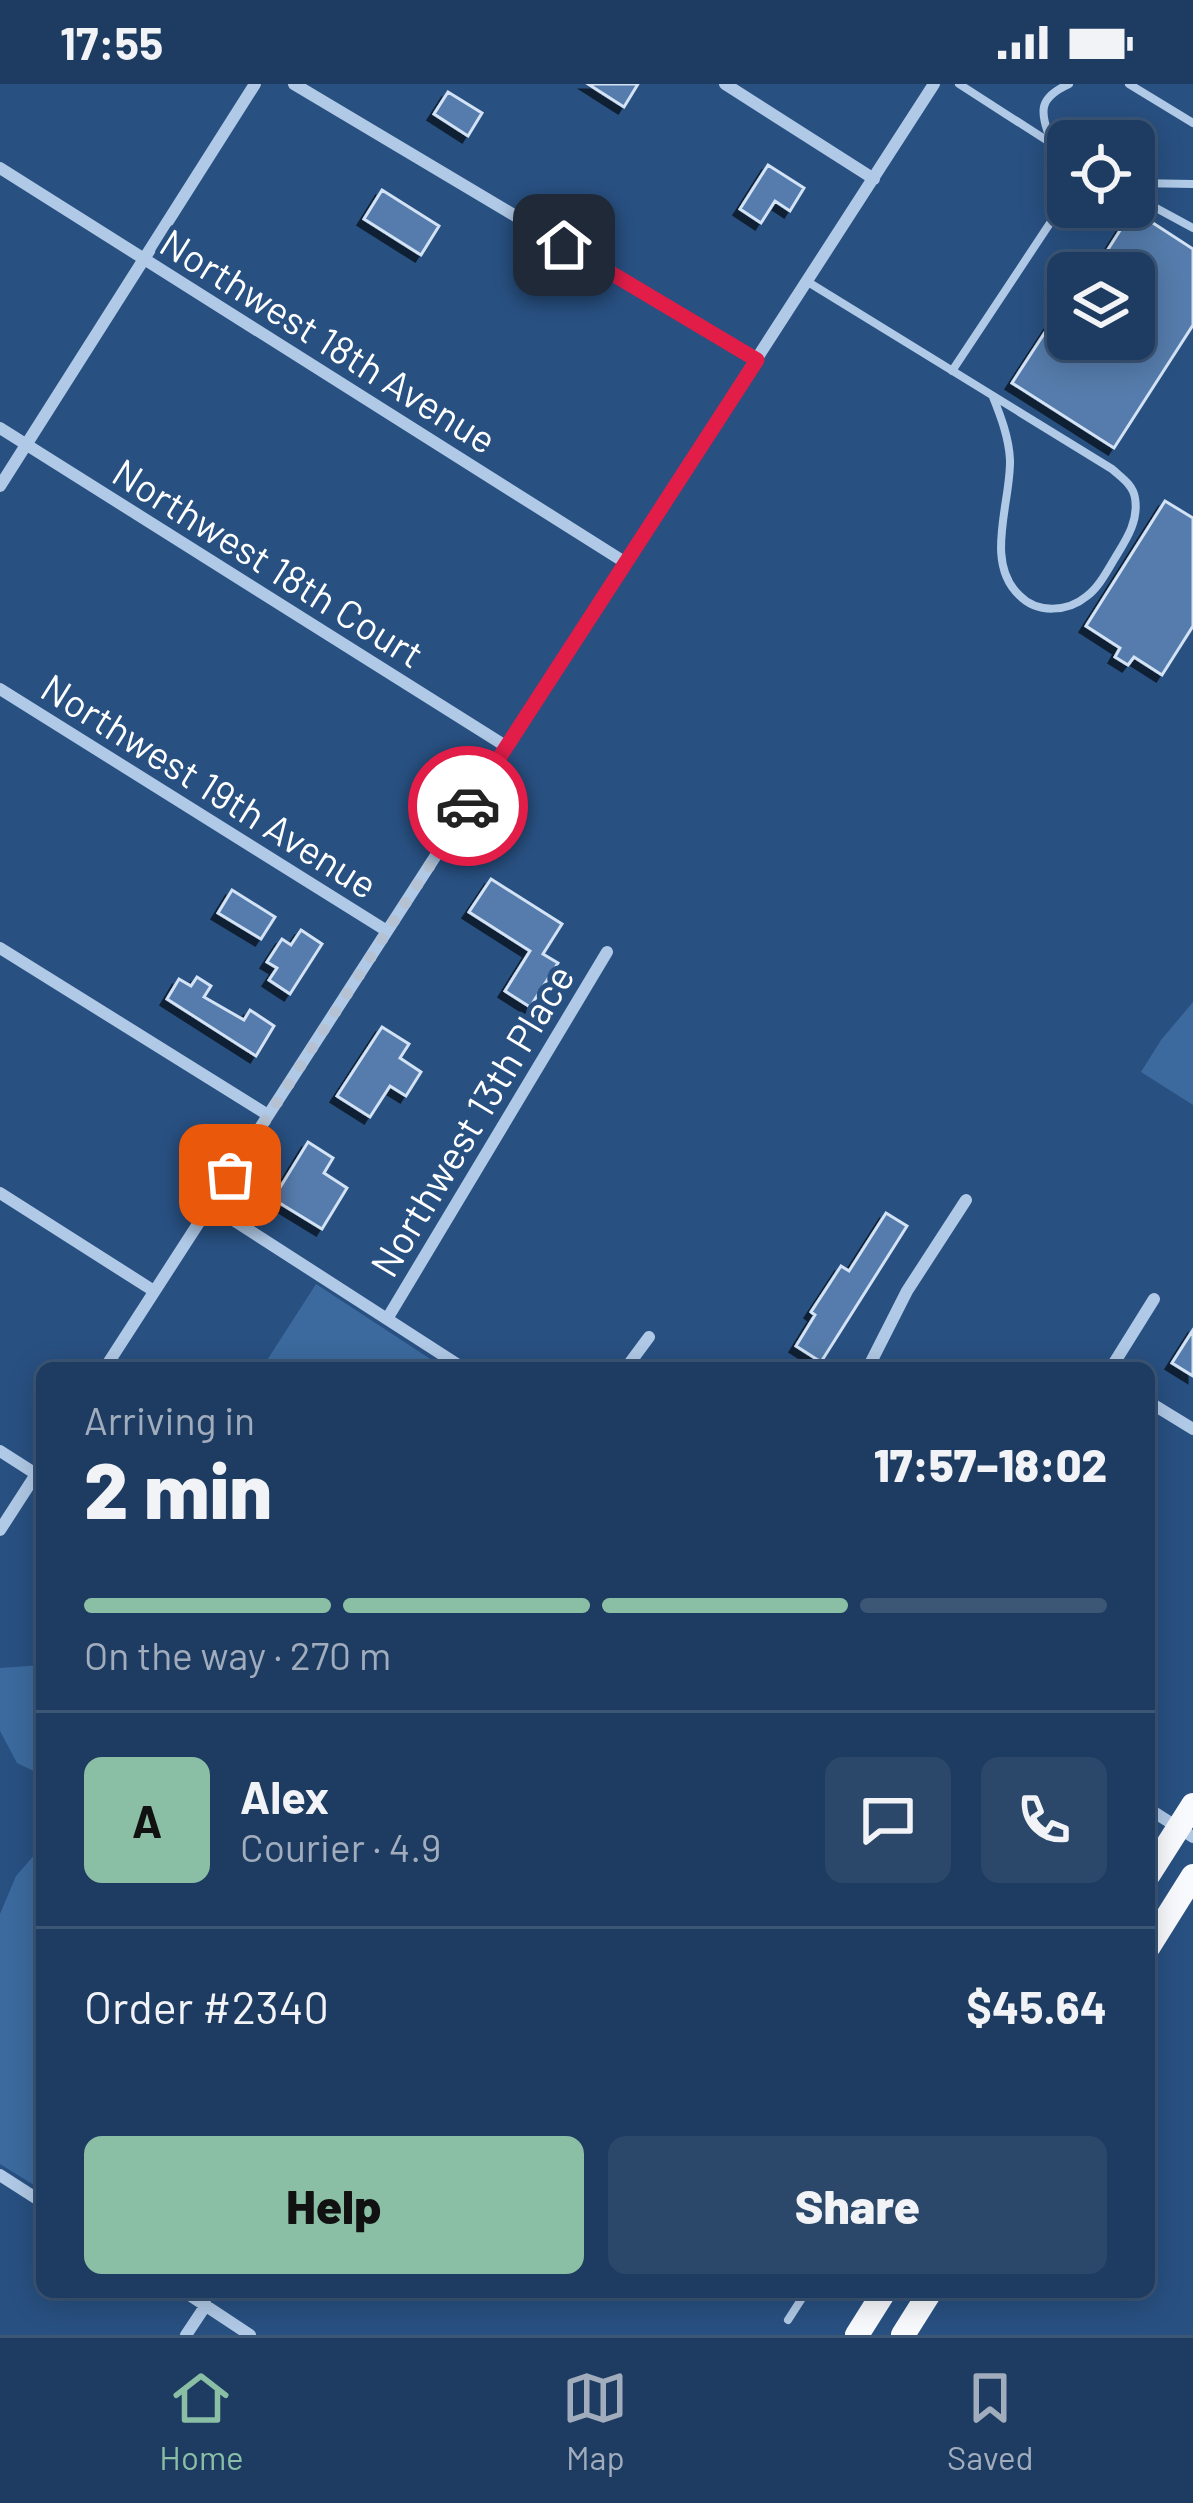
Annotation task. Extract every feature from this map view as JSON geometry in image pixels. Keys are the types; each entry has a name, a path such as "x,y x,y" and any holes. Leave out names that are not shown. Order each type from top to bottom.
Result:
{"highway":[{"path":"1155,1867 1186,1833 1193,1805"},
{"path":"1155,1936 1193,1876"},
{"path":"857,2335 880,2298"},
{"path":"903,2335 925,2298"}],"street":[{"path":"0,486 255,84"},
{"path":"294,84 757,360"},
{"path":"724,84 874,179"},
{"path":"109,1362 934,84"},
{"name":"Northwest 18th Avenue","path":"0,168 626,562"},
{"name":"Northwest 18th Court","path":"0,428 507,747"},
{"name":"Northwest 19th Avenue","path":"0,689 387,931"},
{"path":"0,947 268,1115"},
{"name":"Northwest 13th Place","path":"387,1319 607,952"},
{"path":"0,1193 154,1291"},
{"path":"871,1362 907,1291 966,1200"},
{"path":"210,1205 454,1362"},
{"path":"1115,1362 1154,1299"},
{"path":"631,1362 650,1337"},
{"path":"1155,1406 1193,1430"},
{"path":"0,1451 36,1468"},
{"path":"0,1530 36,1474"},
{"path":"1155,1813 1186,1833"},
{"path":"0,2175 36,2198"},
{"path":"195,2298 250,2335"},
{"path":"185,2335 206,2305"}],"lane":[{"path":"959,84 1047,141"},
{"path":"1047,129 1044,106 1057,90 1070,84"},
{"path":"1129,84 1193,123"},
{"path":"1155,183 1193,184"},
{"path":"1155,207 1193,228"},
{"path":"952,371 1047,228"},
{"path":"808,282 1112,470 1135,492 1135,519 1129,536 1099,584 1071,605 1041,608 1016,593 1006,579 1001,543 1010,455 993,397"},
{"path":"788,2320 802,2298"}],"shaded area":[{"path":"1193,1002 1193,1105 1141,1072"},
{"path":"316,1284 435,1362 266,1362"},
{"path":"36,1665 36,1772 17,1763 0,1731 0,1668"},
{"path":"36,1853 36,2186 0,2164 0,1914 16,1876"}],"building":[{"path":"588,84 638,84 624,107"},
{"path":"448,92 482,113 468,136 434,114"},
{"path":"768,165 804,188 790,211 775,201 761,223 740,209"},
{"path":"382,190 439,226 421,255 364,219"},
{"path":"1155,224 1193,249 1193,325 1114,448 1012,383 1047,329 1047,360 1155,360 1155,252 1106,252 1122,228 1155,228"},
{"path":"1165,501 1193,518 1193,626 1162,675 1134,657 1128,665 1115,657 1120,648 1086,626"},
{"path":"491,879 562,924 543,954 558,963 530,1007 505,991 530,951 469,912"},
{"path":"232,890 275,917 261,939 218,913"},
{"path":"301,930 322,944 290,994 269,980 277,968 267,962 282,939 291,945"},
{"path":"197,977 211,986 204,997 244,1020 250,1010 274,1026 256,1056 167,999 179,979 191,986"},
{"path":"382,1027 409,1044 400,1058 421,1072 406,1096 390,1086 370,1117 337,1096"},
{"path":"308,1142 333,1158 324,1173 347,1188 322,1229 273,1199"},
{"path":"886,1213 907,1226 821,1362 796,1346 841,1266 849,1271"},
{"path":"1193,1330 1193,1376 1172,1363"}],"way so far":[{"path":"230,1175 468,806"}],"route":[{"path":"468,806 757,360 564,245"}]}
